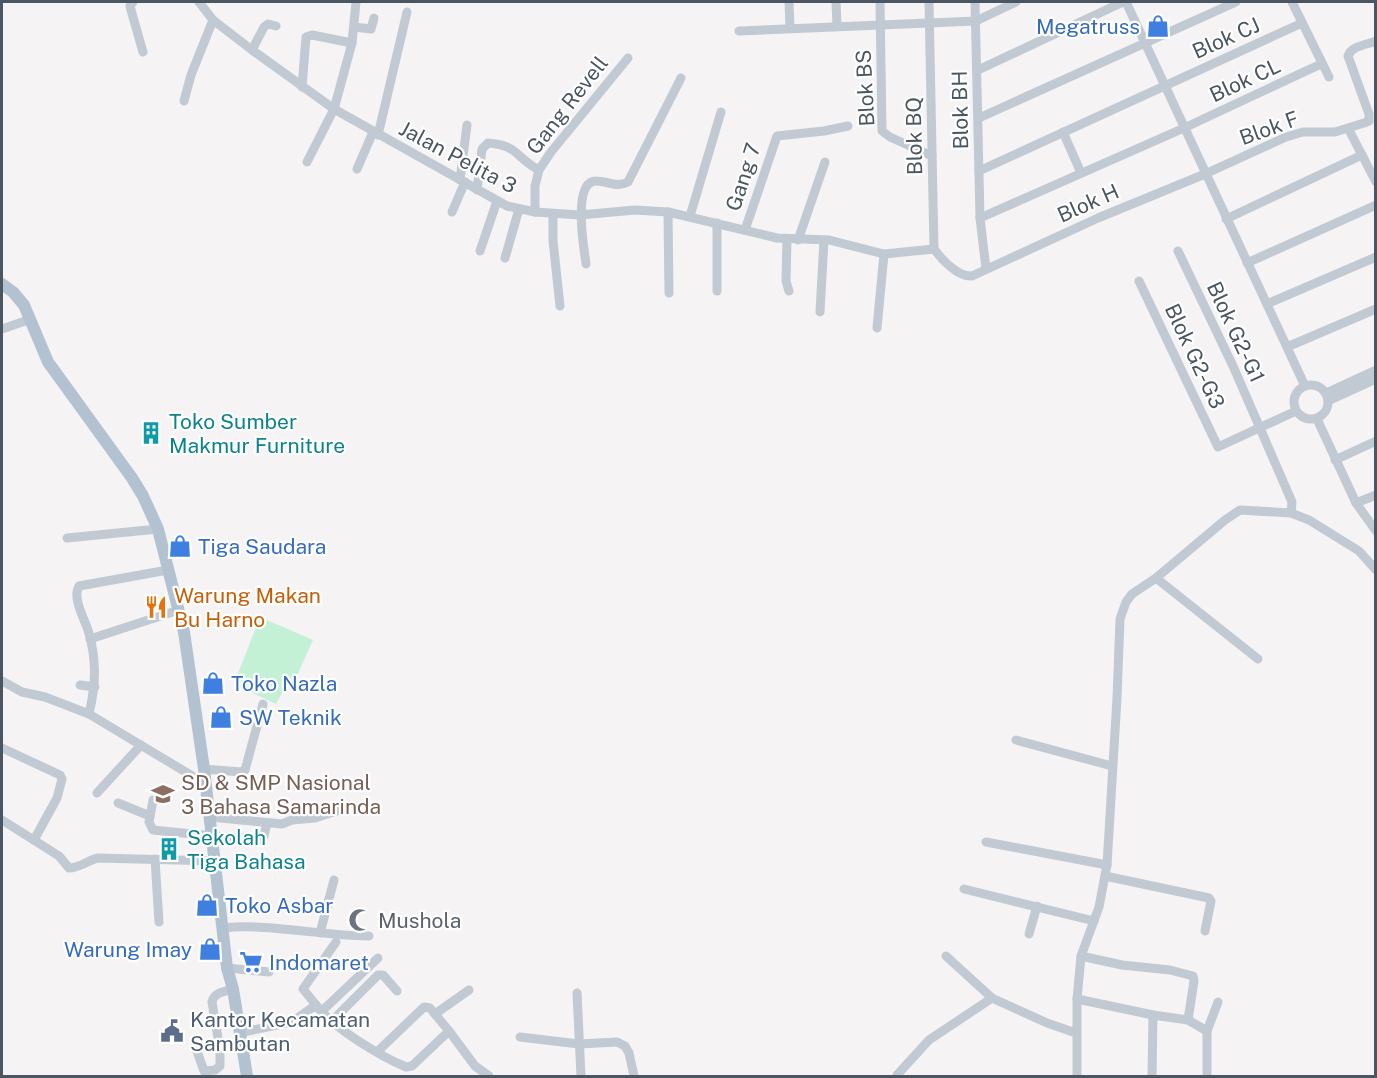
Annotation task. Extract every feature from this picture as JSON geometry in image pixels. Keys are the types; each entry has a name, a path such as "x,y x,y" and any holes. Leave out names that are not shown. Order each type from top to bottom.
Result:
{"main road":[{"path":"2,284 13,292 24,305 48,362 132,478 158,529 184,632 216,861 227,968 233,989 238,1033 247,1077"}],"street":[{"path":"133,2 130,10 143,52"},
{"name":"Jalan Pelita 3","path":"199,2 213,20 334,109 497,201 519,209 553,214 580,215 635,210 668,212 787,239 843,242 884,254"},
{"path":"307,162 334,109 352,43 356,2"},
{"path":"789,2 790,28"},
{"path":"836,2 837,26"},
{"path":"880,2 880,24"},
{"name":"Blok BQ","path":"929,2 934,249"},
{"name":"Blok BH","path":"975,2 980,218 986,269"},
{"path":"740,31 976,21 1016,2"},
{"path":"978,70 1124,2 1146,43 1305,386"},
{"path":"979,118 1236,2"},
{"path":"1292,2 1329,78"},
{"path":"357,169 375,133 407,12"},
{"path":"354,27 371,29 374,18"},
{"path":"184,101 191,75 213,20"},
{"name":"Blok CJ","path":"979,171 1302,23"},
{"path":"252,50 264,27 268,24 276,26"},
{"name":"Blok BS","path":"880,24 882,131 932,156"},
{"path":"302,87 306,38 312,35 352,43"},
{"path":"1372,122 1348,56 1352,50 1376,42"},
{"name":"Gang Revell","path":"535,212 535,186 539,170 551,152 628,58"},
{"name":"Blok CL","path":"980,218 1184,128 1321,64"},
{"path":"586,264 580,215 588,183 594,181 625,185 631,178 681,78"},
{"path":"690,216 721,112"},
{"name":"Blok F","path":"1205,174 1286,137 1303,132 1327,133 1372,122"},
{"path":"452,212 462,181 467,125"},
{"name":"Gang 7","path":"745,230 777,136 848,126"},
{"path":"1348,129 1376,182"},
{"path":"1063,132 1081,173"},
{"path":"477,189 482,149 488,143 514,149 525,163 539,170"},
{"path":"1226,219 1362,155"},
{"path":"798,240 825,162"},
{"name":"Blok H","path":"986,269 1098,218 1205,174"},
{"path":"480,251 497,201"},
{"path":"1247,263 1376,205"},
{"path":"505,258 519,209"},
{"path":"668,212 669,293"},
{"path":"553,214 553,241 560,306"},
{"path":"717,223 717,291"},
{"path":"787,239 786,281 789,291"},
{"path":"820,312 824,240"},
{"path":"877,328 884,254 934,249 939,256 964,276 972,276 986,269"},
{"name":"Blok G2-G1","path":"1178,251 1292,502 1291,513"},
{"path":"1267,304 1376,257"},
{"name":"Blok G2-G3","path":"1139,281 1218,447 1260,428"},
{"path":"1287,347 1376,309"},
{"path":"2,329 31,319"},
{"path":"1327,397 1376,370"},
{"path":"1327,397 1376,379"},
{"path":"1313,385 1320,388 1327,397 1325,412 1317,419 1304,418 1296,411 1294,402 1296,395 1305,386 1313,385"},
{"path":"1260,428 1296,411"},
{"path":"1317,419 1356,503 1376,531"},
{"path":"1335,460 1376,441"},
{"path":"1356,503 1376,495"},
{"path":"1077,1077 1077,999 1082,956 1100,907 1107,865 1120,619 1126,602 1132,594 1156,578 1236,512 1248,510 1291,513 1309,520 1359,551 1376,570"},
{"path":"67,538 158,529"},
{"path":"89,714 95,687 94,661 76,591 79,586 168,570"},
{"path":"1156,578 1258,659"},
{"path":"90,639 179,610"},
{"path":"2,681 22,692 45,697 89,714 204,783"},
{"path":"80,685 95,687"},
{"path":"204,769 241,772 245,770 262,704"},
{"path":"1016,740 1112,766"},
{"path":"97,793 141,745"},
{"path":"2,748 60,775 62,779 57,798 34,840"},
{"path":"153,800 150,825 153,830 261,839 267,823"},
{"path":"118,803 150,816"},
{"path":"210,817 282,824 292,820 315,818 343,808"},
{"path":"2,820 59,856 72,868 98,858 216,861"},
{"path":"986,842 1107,865"},
{"path":"155,860 159,922"},
{"path":"1105,876 1209,898 1211,901 1205,931"},
{"path":"320,933 334,880"},
{"path":"964,889 1094,921"},
{"path":"1029,934 1037,906"},
{"path":"223,928 248,926 320,933 336,940 369,936"},
{"path":"336,940 303,989 332,1021 377,1052 403,1066 410,1067 449,1031"},
{"path":"946,956 992,998 1047,1023 1076,1033"},
{"path":"1082,956 1122,965 1170,970 1193,976 1188,1020"},
{"path":"238,1033 292,1022 319,1008 378,958"},
{"path":"227,968 269,972"},
{"path":"332,1021 378,975 383,975 397,991"},
{"path":"197,1051 204,1071 216,1070 220,1066 220,1050 212,1002 213,997 217,994 233,989"},
{"path":"435,1014 469,990"},
{"path":"577,993 581,1077"},
{"path":"897,1075 929,1040 992,998"},
{"path":"1077,999 1153,1016 1188,1020 1207,1031"},
{"path":"1207,1077 1207,1031 1218,1002"},
{"path":"377,1052 421,1009 428,1007 475,1066 489,1077"},
{"path":"1152,1077 1153,1016"},
{"path":"520,1038 579,1044 617,1042 625,1046 629,1053 634,1077"}],"green space":[{"path":"260,617 313,640 292,687 286,685 276,704 234,684"}],"place":[{"name":"Megatruss","path":"1158,26"},
{"name":"Toko Sumber Makmur Furniture","path":"151,433"},
{"name":"Tiga Saudara","path":"180,546"},
{"name":"Warung Makan Bu Harno","path":"156,607"},
{"name":"Toko Nazla","path":"213,683"},
{"name":"SW Teknik","path":"221,717"},
{"name":"SD & SMP Nasional 3 Bahasa Samarinda","path":"163,794"},
{"name":"Sekolah Tiga Bahasa","path":"169,849"},
{"name":"Toko Asbar","path":"207,905"},
{"name":"Mushola","path":"360,920"},
{"name":"Warung Imay","path":"210,949"},
{"name":"Indomaret","path":"251,962"},
{"name":"Kantor Kecamatan Sambutan","path":"172,1031"}]}
